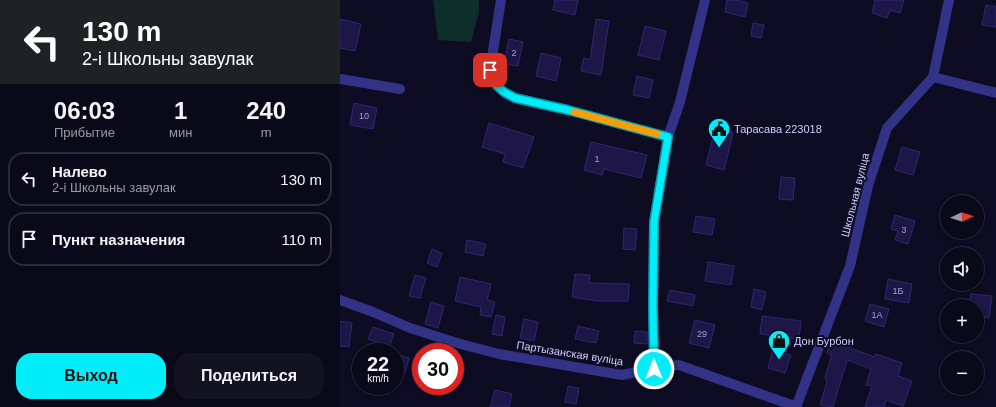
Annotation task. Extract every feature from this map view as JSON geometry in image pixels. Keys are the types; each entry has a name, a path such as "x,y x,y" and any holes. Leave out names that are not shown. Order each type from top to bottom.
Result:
{"street":[{"path":"501,0 490,70 496,85 504,92 515,98 568,110 668,137"},
{"path":"654,369 654,222 668,137 680,102 705,0"},
{"path":"948,0 933,77 996,93"},
{"name":"Школьная вуліца","path":"796,407 850,266 868,186 887,128 933,77"},
{"path":"340,79 400,89"},
{"name":"Партызанская вуліца","path":"340,300 410,328 457,343 499,354 622,375 679,365 796,407"}],"green space":[{"path":"433,0 479,0 479,11 471,42 438,40"}],"building":[{"path":"555,0 578,0 575,15 553,10"},
{"path":"727,0 736,0 748,3 745,17 725,12"},
{"path":"875,0 904,0 900,13 890,10 887,18 872,13"},
{"path":"986,5 996,7 996,27 982,25"},
{"path":"340,19 361,24 355,51 340,48"},
{"path":"596,19 609,21 601,75 581,71 584,58 590,60"},
{"path":"753,23 764,25 761,38 751,36"},
{"path":"645,26 666,31 659,60 638,55"},
{"path":"509,39 523,42 518,66 504,64"},
{"path":"541,53 561,58 556,81 536,76"},
{"path":"637,76 653,80 649,98 633,95"},
{"path":"354,103 377,108 373,129 350,125"},
{"path":"489,123 534,137 523,168 503,162 505,154 482,147"},
{"name":"Тарасава 223018","path":"715,129 733,133 724,170 706,165"},
{"path":"591,142 647,155 641,178 604,169 602,175 584,170"},
{"path":"902,147 920,152 913,175 895,170"},
{"path":"781,177 795,178 793,200 779,199"},
{"path":"895,215 915,221 908,244 895,240 898,231 891,229"},
{"path":"696,216 715,219 712,235 693,232"},
{"path":"624,228 637,229 635,250 623,249"},
{"path":"467,240 486,244 483,256 465,252"},
{"path":"432,249 442,253 437,267 427,263"},
{"path":"708,262 734,266 731,285 705,281"},
{"path":"575,274 590,275 589,283 629,284 628,301 599,301 572,297"},
{"path":"415,275 426,278 420,298 409,296"},
{"path":"460,277 491,284 487,300 495,302 491,317 480,315 481,307 455,301"},
{"path":"888,279 912,284 909,303 885,299"},
{"path":"754,289 766,292 762,310 751,307"},
{"path":"670,290 695,295 693,306 667,301"},
{"path":"971,294 992,296 989,318 984,317 984,299 970,299"},
{"path":"431,302 444,306 438,328 425,324"},
{"path":"870,304 889,309 884,327 865,321"},
{"path":"496,315 505,317 502,336 492,334"},
{"path":"762,316 801,321 799,339 760,334"},
{"path":"524,319 538,322 534,341 520,338"},
{"path":"695,320 715,325 709,348 689,343"},
{"path":"340,321 352,323 349,347 340,346"},
{"path":"578,326 599,331 596,343 575,339"},
{"path":"373,327 394,334 391,343 378,343 368,339"},
{"path":"635,331 647,332 647,344 634,343"},
{"path":"831,341 875,357 876,354 902,363 898,376 912,381 903,406 886,400 884,407 865,407 872,386 866,385 871,369 847,360 833,407 820,405 827,382 825,377 832,355 827,353"},
{"name":"Дон Бурбон","path":"773,349 791,355 785,373 768,368"},
{"path":"404,357 409,358 404,373"},
{"path":"568,386 579,388 576,404 565,402"},
{"path":"495,390 512,394 509,407 490,407"}],"slow traffic":[{"path":"574,112 657,134"}],"place":[{"name":"Тарасава 223018","path":"719,148"},
{"name":"Дон Бурбон","path":"779,360"}],"route":[{"path":"490,70 496,85 504,92 515,98 568,110 668,137 654,222 654,369"}]}
